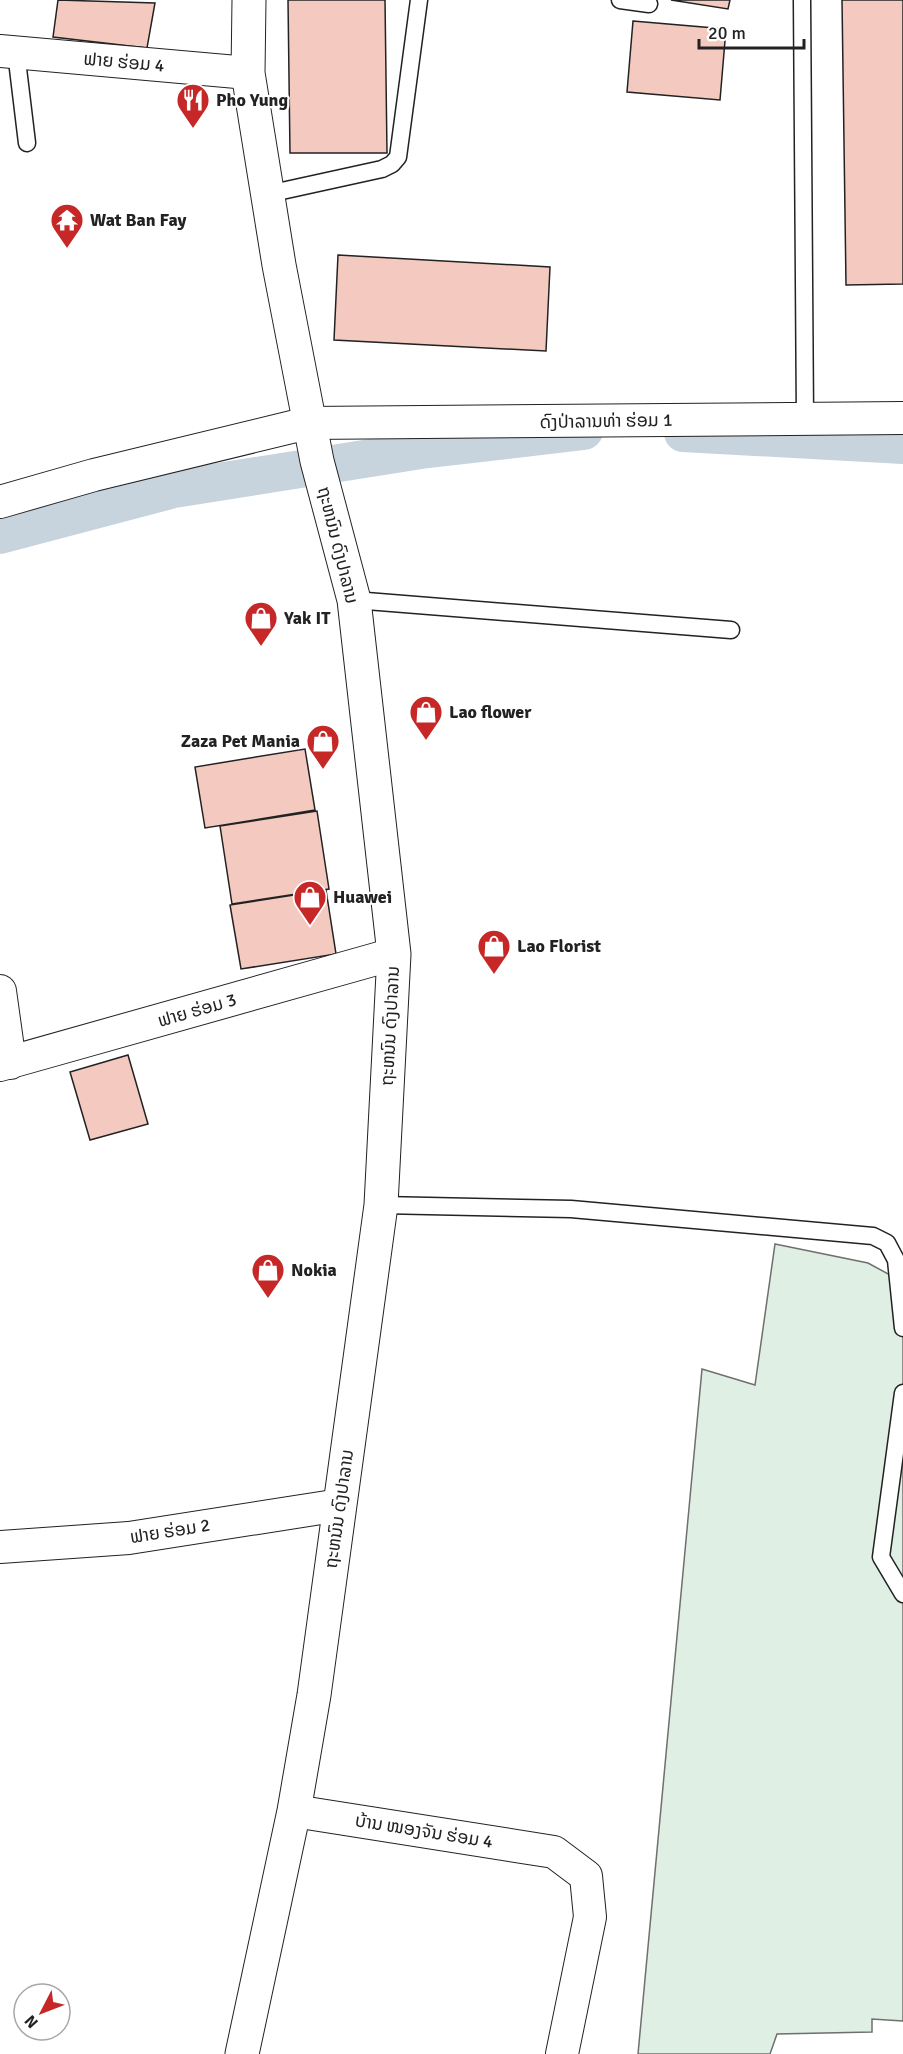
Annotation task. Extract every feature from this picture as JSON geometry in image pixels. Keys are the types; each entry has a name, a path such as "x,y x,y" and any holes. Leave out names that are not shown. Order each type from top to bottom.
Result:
{"street":[{"name":"ຖະຫນົນ ດົງປາລານ","path":"242,2054 294,1810 314,1695 381,1205 394,954 382,831 354,600 330,517 308,423 248,73 249,0"},
{"name":"ຟາຍ ຮ່ອມ 4","path":"8,51 248,73"},
{"name":"ດົງປ່າລານທ່າ ຮ່ອມ 1","path":"0,502 94,475 308,423 903,418"},
{"name":"ຟາຍ ຮ່ອມ 3","path":"5,1064 394,954"},
{"path":"0,991 5,1064"},
{"name":"ຟາຍ ຮ່ອມ 2","path":"0,1548 129,1538 340,1505"},
{"name":"ບ້ານ ໜອງຈັນ ຮ່ອມ 4","path":"294,1810 554,1852 586,1876 590,1917 562,2054"}],"lane":[{"path":"268,194 382,169 392,164 398,157 419,0"},
{"path":"620,0 649,4"},
{"path":"802,0 805,419"},
{"path":"8,51 27,143"},
{"path":"354,600 731,630"},
{"path":"381,1205 571,1209 873,1236 887,1243 900,1260 903,1328"},
{"path":"903,1393 881,1557 903,1594"}],"green space":[{"path":"775,1244 868,1263 903,1282 903,2021 872,2019 872,2032 777,2034 770,2054 638,2054 702,1369 755,1385"}],"building":[{"path":"58,0 155,3 147,48 53,37"},
{"path":"288,0 385,0 387,153 290,153"},
{"path":"671,0 730,0 728,9"},
{"path":"842,0 903,0 903,284 846,285"},
{"path":"633,21 726,29 720,100 627,92"},
{"path":"338,255 550,267 546,351 334,340"},
{"path":"305,749 315,810 205,828 195,767"},
{"path":"317,811 329,889 232,904 220,826"},
{"path":"326,890 336,954 241,969 230,905"},
{"path":"128,1055 148,1124 90,1140 70,1072"}],"waterway":[{"path":"0,535 174,489 421,450 584,431"},
{"path":"683,433 903,445"}],"place":[{"name":"Pho Yung","path":"193,129"},
{"name":"Wat Ban Fay","path":"67,249"},
{"name":"Yak IT","path":"261,647"},
{"name":"Lao flower","path":"426,741"},
{"name":"Zaza Pet Mania","path":"323,770"},
{"name":"Huawei","path":"310,926"},
{"name":"Lao Florist","path":"494,975"},
{"name":"Nokia","path":"268,1299"}]}
